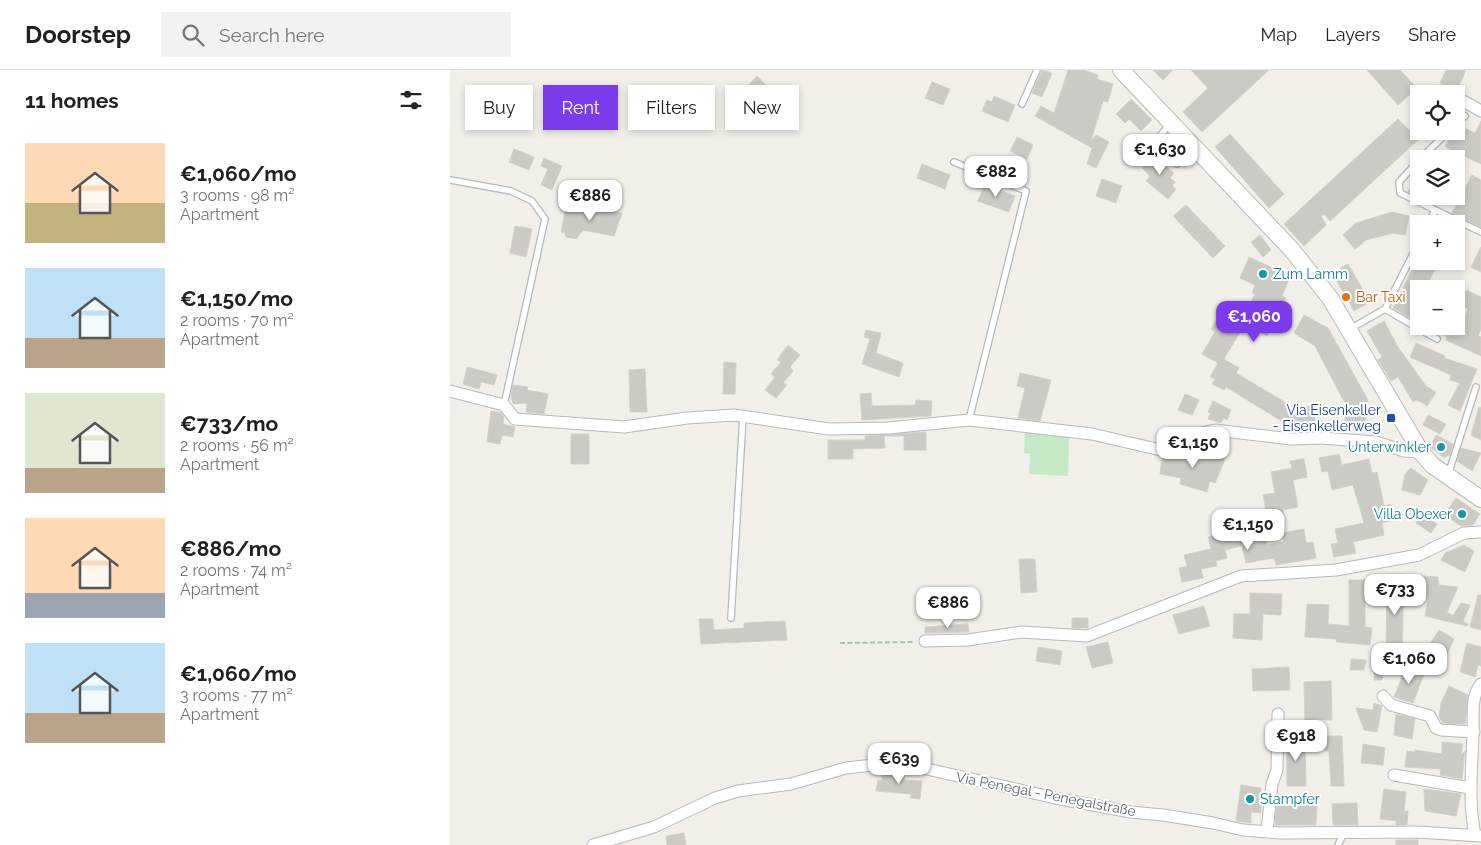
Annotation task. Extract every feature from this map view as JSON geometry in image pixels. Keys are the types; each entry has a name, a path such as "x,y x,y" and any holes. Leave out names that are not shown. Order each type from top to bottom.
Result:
{"main road":[{"path":"1121,70 1171,123 1188,153 1292,250 1330,298 1421,452 1432,465 1481,498"}],"street":[{"path":"1465,102 1481,112"},
{"path":"450,391 504,405 515,419 624,427 686,418 743,416 829,429 888,428 969,420 1092,434 1164,450 1170,450 1196,434 1215,430 1290,439 1321,438 1376,442 1404,451 1421,452"},
{"path":"925,641 968,640 1021,632 1087,636 1241,576 1336,570 1419,555 1464,533 1481,532"},
{"path":"1478,835 1477,818 1470,788 1474,732 1473,706 1476,691 1481,684"},
{"path":"1383,696 1391,705 1430,716 1436,728 1441,730 1474,732"},
{"path":"1267,831 1272,784 1277,770 1278,714"},
{"name":"Via Penegal - Penegalstraße","path":"593,845 654,827 715,798 738,791 791,784 846,768 874,765 908,765 1060,799 1131,812 1163,814 1243,830 1281,833 1418,832 1478,835"},
{"path":"1394,775 1470,788"}],"lane":[{"path":"1022,104 1037,70"},
{"path":"1171,123 1159,137 1188,153"},
{"path":"1430,150 1440,140"},
{"path":"954,162 1026,190 969,420"},
{"path":"1410,170 1399,182 1400,193 1410,198"},
{"path":"450,180 511,190 532,201 545,219 504,405"},
{"path":"1425,205 1481,232"},
{"path":"1432,215 1435,210"},
{"path":"1349,330 1385,308 1410,259"},
{"path":"1385,308 1437,339"},
{"path":"1447,476 1476,386"},
{"path":"731,618 743,416"},
{"path":"1338,845 1344,833"}],"path":[{"path":"840,643 925,641"}],"green space":[{"path":"1025,430 1069,435 1068,476 1029,474 1030,454 1024,453"}],"building":[{"path":"1042,70 1052,73 1042,97 1032,93"},
{"path":"1068,70 1083,70 1098,75 1097,79 1113,84 1108,102 1103,101 1091,141 1096,135 1109,142 1096,168 1087,164 1092,148 1035,116 1041,106 1054,113"},
{"path":"1153,70 1173,70 1163,80"},
{"path":"1191,70 1269,70 1202,132 1183,112 1208,88"},
{"path":"1367,70 1400,70 1414,85 1410,85 1410,94 1398,105"},
{"path":"1446,70 1466,70 1460,85 1444,85 1440,83"},
{"path":"757,76 766,85 749,85"},
{"path":"932,82 950,89 943,105 925,98"},
{"path":"994,96 1015,105 1008,122 982,111 987,100 992,102"},
{"path":"1131,99 1152,120 1141,131 1129,119 1125,123 1116,114"},
{"path":"1398,119 1410,131 1410,140 1418,140 1330,221 1324,214 1321,216 1326,225 1304,246 1284,224"},
{"path":"1481,121 1481,164 1465,156 1465,150 1451,150 1445,147 1448,140 1465,140 1465,128 1475,133"},
{"path":"1230,134 1284,194 1269,208 1215,147"},
{"path":"1017,137 1033,145 1027,159 1010,151"},
{"path":"514,149 534,157 529,170 509,162"},
{"path":"1157,152 1168,163 1165,166 1174,173 1170,178 1175,182 1172,186 1176,189 1168,199 1146,181 1150,176 1142,168"},
{"path":"544,158 562,166 552,190 541,185 548,169 541,166"},
{"path":"922,164 950,175 945,189 917,178"},
{"path":"1472,175 1481,180 1481,227 1465,219 1465,215 1452,213 1456,205 1465,205 1465,188"},
{"path":"1102,179 1122,186 1116,203 1096,196"},
{"path":"984,185 1015,196 1009,212 978,201"},
{"path":"1186,205 1225,246 1213,258 1173,216"},
{"path":"566,206 586,211 588,207 622,213 614,236 583,230 576,239 566,237 565,233 561,232"},
{"path":"1392,212 1409,216 1405,235 1393,233 1366,240 1355,249 1343,235 1356,223"},
{"path":"515,226 532,229 526,257 510,253"},
{"path":"1260,235 1271,250 1263,257 1251,242"},
{"path":"1481,247 1481,272 1471,267"},
{"path":"1249,257 1284,273 1283,276 1289,279 1282,296 1286,298 1267,336 1260,332 1257,338 1242,329 1224,359 1239,368 1236,373 1293,407 1315,406 1315,425 1288,425 1226,387 1224,390 1212,384 1215,379 1210,377 1218,363 1202,354 1215,332 1211,329 1220,314 1223,316 1227,310 1242,319 1255,294 1252,293 1255,285 1240,278"},
{"path":"1348,264 1370,302 1354,311 1332,273"},
{"path":"1412,270 1434,270 1430,280 1410,280 1410,318 1393,308"},
{"path":"1466,290 1481,297 1481,329 1478,336 1481,337 1481,356 1446,340 1447,337 1443,335 1465,335 1465,316 1468,309 1465,307"},
{"path":"1304,315 1328,328 1368,400 1365,424 1345,425 1346,405 1315,346 1294,333"},
{"path":"1384,321 1398,347 1426,386 1436,392 1427,406 1417,400 1413,402 1398,377 1391,381 1378,360 1382,357 1367,331"},
{"path":"866,330 881,333 876,353 903,363 899,377 862,364 870,339 864,337"},
{"path":"1416,343 1445,356 1444,358 1477,369 1460,411 1448,405 1460,383 1450,380 1451,375 1410,357"},
{"path":"788,345 800,355 790,367 793,371 783,383 787,385 776,398 765,390 775,377 771,374 781,362 777,360"},
{"path":"724,362 736,363 735,394 723,394"},
{"path":"467,367 497,375 494,385 481,382 479,389 463,384"},
{"path":"645,369 647,412 630,412 629,370"},
{"path":"1020,373 1051,380 1040,421 1018,418 1025,388 1017,386"},
{"path":"513,385 528,387 527,390 548,394 544,414 526,412 527,403 513,404 511,395"},
{"path":"871,393 872,406 915,405 916,400 932,401 931,416 862,420 860,394"},
{"path":"1185,394 1199,400 1192,415 1178,410"},
{"path":"1213,401 1231,410 1227,420 1224,418 1221,423 1208,419 1211,413 1208,412"},
{"path":"1479,407 1481,408 1481,440 1471,435"},
{"path":"491,411 501,413 504,417 503,424 515,427 513,437 502,435 500,444 487,442"},
{"path":"1428,415 1446,424 1440,434 1423,425"},
{"path":"926,432 926,450 904,450 904,436 884,436 885,448 853,449 853,459 828,459 828,440 865,440 865,436"},
{"path":"571,434 589,434 589,464 571,464"},
{"name":"Unterwinkler","path":"1436,435 1453,444 1449,456 1447,455 1445,458 1430,447"},
{"path":"1461,448 1481,453 1472,471 1457,461"},
{"path":"1193,449 1210,459 1212,454 1225,459 1215,483 1210,481 1207,492 1180,484 1181,478 1160,474 1162,458 1173,458 1179,453 1189,456"},
{"path":"1339,454 1342,465 1369,459 1372,473 1377,472 1384,506 1390,504 1394,520 1382,523 1384,535 1353,542 1356,553 1334,557 1331,544 1338,543 1335,529 1364,523 1353,485 1332,490 1328,471 1322,472 1319,458"},
{"path":"1304,459 1307,477 1293,480 1298,507 1283,510 1284,516 1268,519 1263,495 1275,493 1271,472 1292,468 1290,461"},
{"path":"1411,468 1428,480 1420,495 1402,490 1405,474"},
{"name":"Villa Obexer","path":"1456,498 1480,514 1473,525 1461,526 1444,515"},
{"path":"1421,514 1437,524 1431,533 1416,523"},
{"path":"1256,526 1259,538 1265,536 1267,545 1284,542 1282,533 1304,529 1306,543 1313,542 1316,558 1276,565 1274,558 1246,563 1242,546 1225,550 1227,558 1216,561 1217,566 1201,569 1203,578 1182,582 1179,568 1187,566 1184,555 1211,549 1208,537"},
{"path":"1464,545 1474,551 1465,572 1441,560 1445,553"},
{"path":"1019,559 1035,559 1037,592 1021,593"},
{"path":"1387,574 1404,574 1402,658 1386,658"},
{"path":"1419,576 1438,577 1439,585 1458,587 1447,612 1453,616 1461,603 1470,605 1463,621 1468,624 1467,626 1425,616 1428,598 1419,596"},
{"path":"1349,580 1365,580 1365,627 1372,628 1370,645 1336,642 1337,639 1305,637 1307,604 1329,605 1328,624 1349,626"},
{"path":"1250,593 1282,594 1281,615 1263,614 1262,640 1233,638 1234,614 1250,614"},
{"path":"1478,595 1481,595 1481,630 1470,627"},
{"path":"1204,606 1210,626 1179,634 1173,615"},
{"path":"1072,618 1088,618 1088,628 1072,628"},
{"path":"699,619 713,619 714,630 744,628 744,623 785,621 787,640 701,644"},
{"path":"968,624 969,632 925,633 925,627"},
{"path":"1439,630 1454,639 1440,670 1423,665 1428,647"},
{"path":"1108,642 1113,663 1092,668 1086,647"},
{"path":"1467,643 1481,647 1481,666 1478,665 1475,677 1460,672"},
{"path":"1038,647 1062,651 1060,665 1036,661"},
{"path":"1351,659 1366,660 1364,670 1350,670"},
{"path":"1375,666 1384,666 1382,680 1374,680"},
{"path":"1289,667 1290,690 1253,691 1252,669"},
{"path":"1406,667 1424,674 1413,703 1394,697"},
{"path":"1331,681 1332,720 1305,720 1304,682"},
{"path":"1449,686 1468,695 1465,724 1443,723 1439,717 1441,703"},
{"path":"1374,703 1382,706 1377,732 1364,730 1356,708 1373,710"},
{"path":"1396,714 1415,719 1412,739 1394,735"},
{"path":"1324,736 1342,736 1344,786 1331,786 1329,751 1325,751"},
{"path":"1305,737 1306,786 1287,786 1286,738"},
{"path":"1442,742 1463,744 1461,755 1465,751 1462,779 1440,775 1441,769 1405,767 1407,751 1415,752 1415,750 1442,754"},
{"path":"1363,744 1385,748 1383,765 1361,763"},
{"path":"882,772 905,774 904,780 922,781 920,799 910,798 911,794 876,791 878,780 882,781"},
{"name":"Stampfer","path":"1241,785 1261,788 1261,813 1251,812 1251,823 1236,821"},
{"path":"1384,789 1406,792 1404,811 1408,811 1407,825 1396,825 1396,821 1380,819"},
{"path":"1424,789 1461,794 1456,816 1425,811"},
{"path":"1357,803 1358,825 1333,825 1332,804"},
{"path":"1277,805 1317,806 1316,825 1275,825"},
{"path":"684,833 686,845 667,845 666,836"},
{"path":"1396,840 1418,840 1418,845 1396,845"}],"place":[{"name":"Zum Lamm","path":"1263,274"},
{"name":"Bar Taxi","path":"1346,297"},
{"name":"Via Eisenkeller - Eisenkellerweg","path":"1391,418"},
{"name":"Unterwinkler","path":"1441,447"},
{"name":"Villa Obexer","path":"1462,514"},
{"name":"Stampfer","path":"1250,799"}]}
